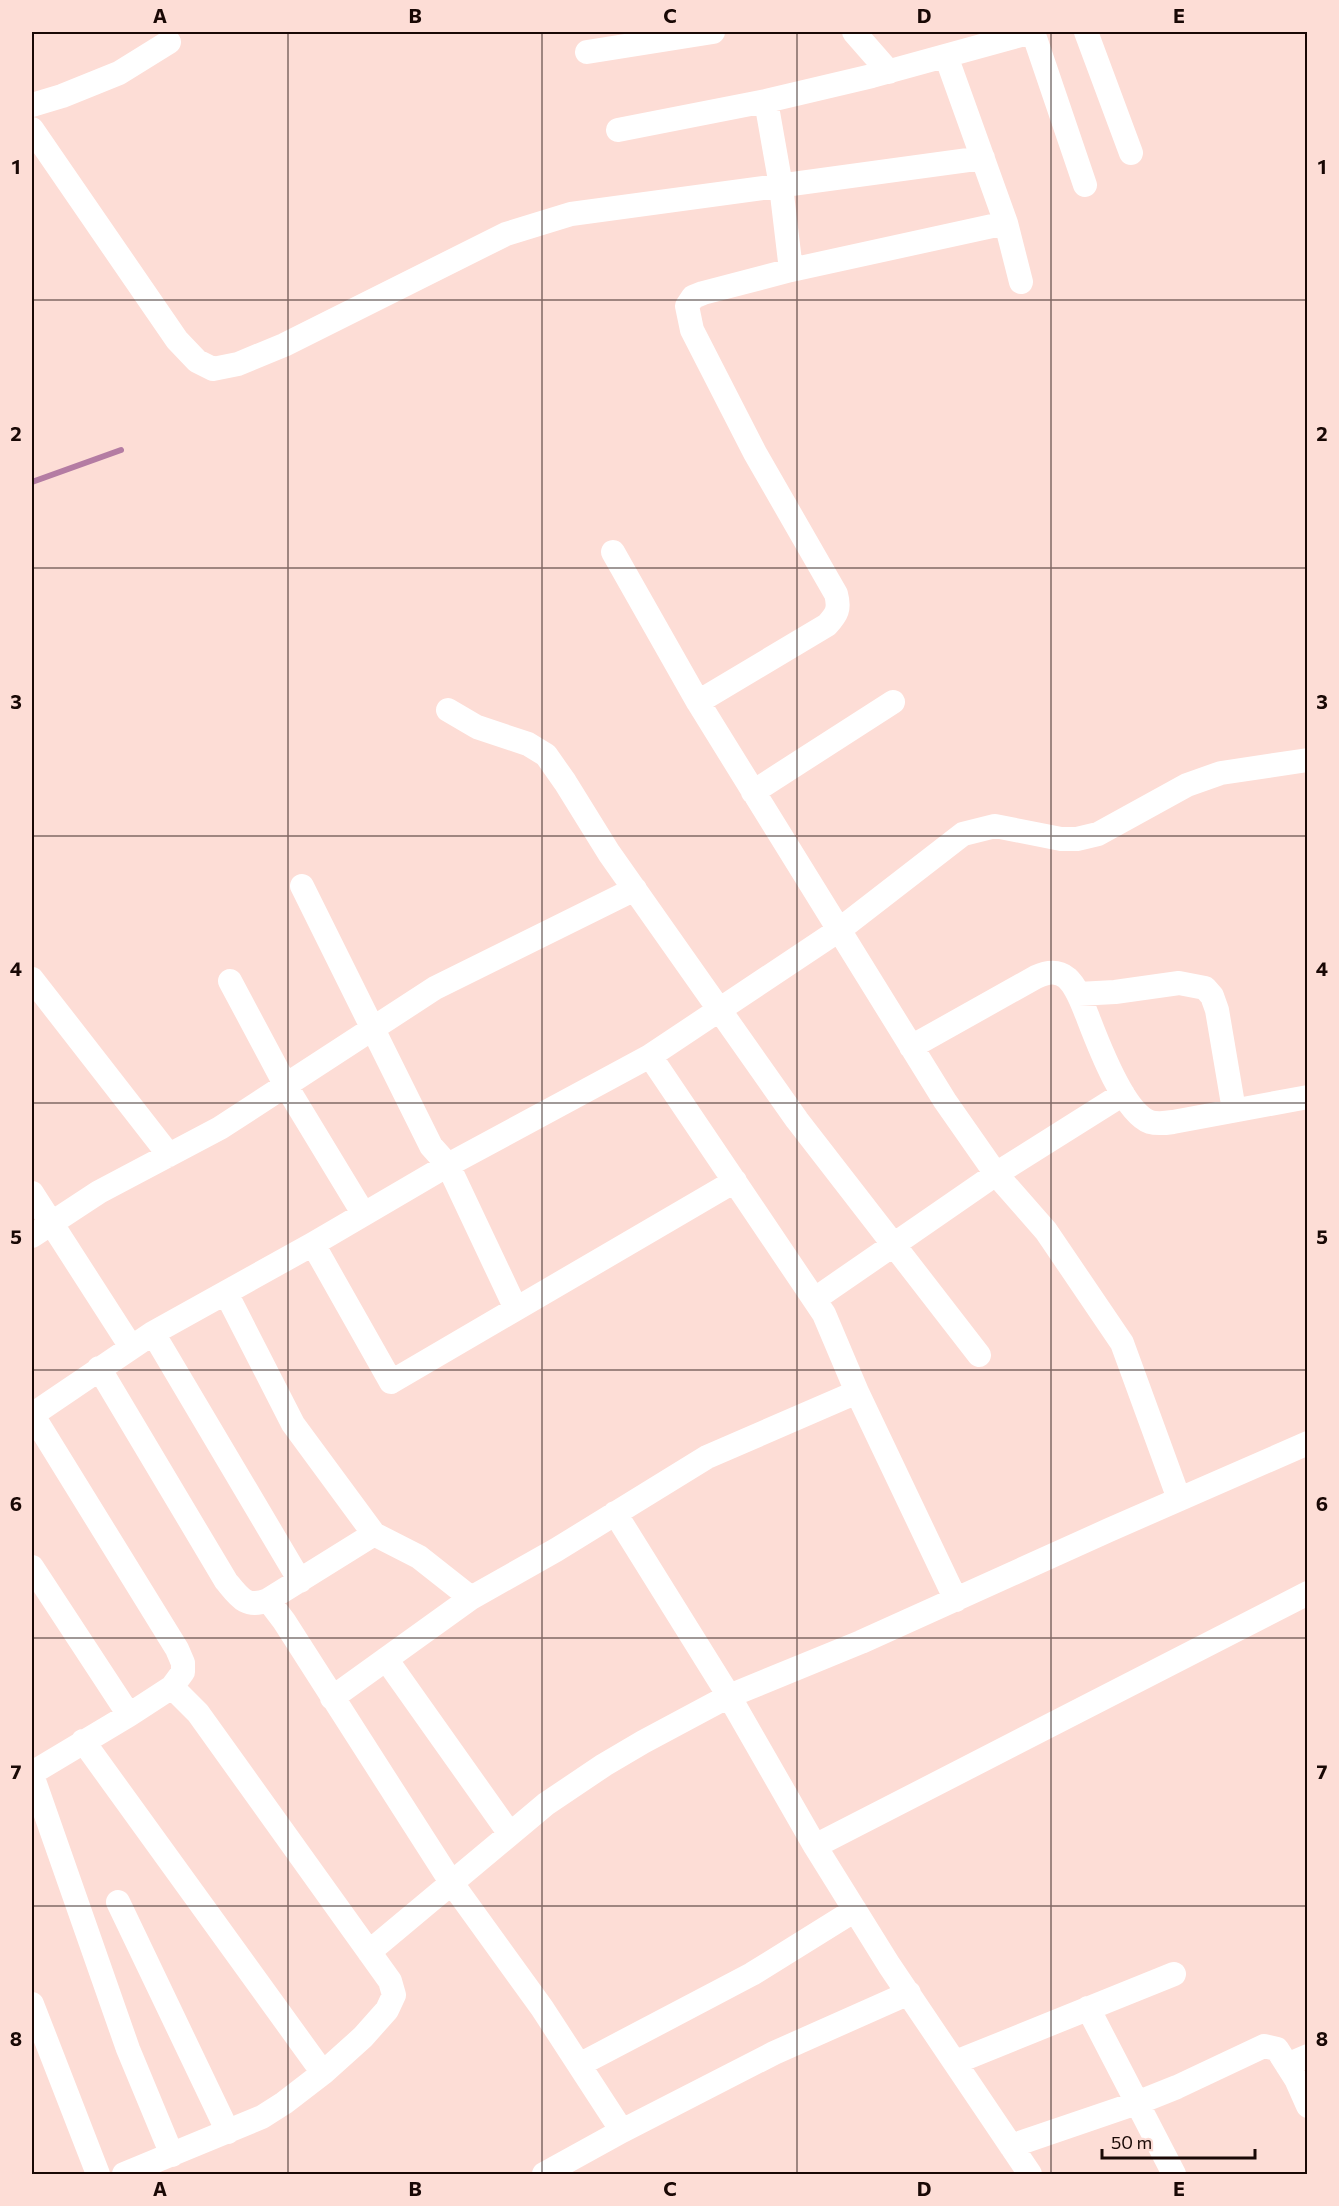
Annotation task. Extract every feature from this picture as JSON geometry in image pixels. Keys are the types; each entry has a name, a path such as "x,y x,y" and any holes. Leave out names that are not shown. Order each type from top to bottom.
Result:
{"street":[{"path":"587,52 713,32"},
{"path":"854,32 888,72"},
{"path":"618,130 766,101 888,72 1032,32 1085,185"},
{"path":"1086,32 1131,153"},
{"path":"32,105 62,96 119,73 169,42"},
{"path":"946,56 1006,223 1022,282"},
{"path":"766,101 781,186 790,270"},
{"path":"32,129 177,340 197,361 213,369 238,364 284,345 506,234 571,214 983,158"},
{"path":"698,702 827,625 837,615 839,606 836,594 755,453 692,330 687,306 693,297 703,293 790,270 1006,223"},
{"path":"613,552 698,702 945,1101 996,1174 1046,1231 1122,1343 1179,1499"},
{"path":"753,792 893,702"},
{"path":"448,710 477,727 528,744 546,755 609,853 797,1120 979,1355"},
{"path":"172,2155 128,2049 32,1774 172,1688 183,1672 183,1663 177,1649 32,1415 153,1334 448,1165 650,1056 839,930 963,834 995,826 1061,839 1086,838 1098,834 1187,785 1221,773 1308,760"},
{"path":"302,886 431,1146 448,1165 516,1309"},
{"path":"41,1230 99,1192 220,1128 435,988 635,889"},
{"path":"911,1047 1046,972 1055,972 1067,978 1078,994 1123,1094 1139,1114 1149,1122 1160,1123 1308,1097"},
{"path":"32,979 170,1155"},
{"path":"230,981 286,1086 363,1213"},
{"path":"1078,994 1115,992 1179,982 1205,988 1212,996 1217,1010 1234,1110"},
{"path":"650,1056 824,1314 858,1392 956,1600"},
{"path":"814,1299 996,1174 1123,1094"},
{"path":"313,1244 391,1382 735,1181"},
{"path":"32,1193 41,1230 131,1347"},
{"path":"226,1293 294,1424 375,1534 419,1557 471,1598"},
{"path":"153,1334 300,1581"},
{"path":"99,1368 226,1581 243,1600 258,1604 268,1600 375,1534"},
{"path":"332,1698 471,1598 556,1550 708,1457 858,1392"},
{"path":"369,1952 546,1804 604,1765 729,1696 861,1642 1308,1443"},
{"path":"615,1513 729,1696 815,1846 855,1910 1030,2175"},
{"path":"32,1567 129,1715"},
{"path":"815,1846 1308,1593"},
{"path":"268,1600 284,1621 451,1882 542,2007 622,2131"},
{"path":"386,1659 510,1834"},
{"path":"124,2175 262,2117 323,2073 363,2037 387,2010 394,1995 390,1982 198,1713 172,1688"},
{"path":"83,1741 323,2073"},
{"path":"118,1902 228,2132"},
{"path":"579,2065 752,1974 855,1910"},
{"path":"956,2062 1174,1974"},
{"path":"544,2175 622,2131 774,2053 909,1993"},
{"path":"32,2004 98,2175"},
{"path":"1088,2008 1174,2175"},
{"path":"1011,2146 1137,2103 1264,2046 1276,2049 1297,2061 1308,2106"}],"waterway":[{"path":"32,482 121,450"}]}
